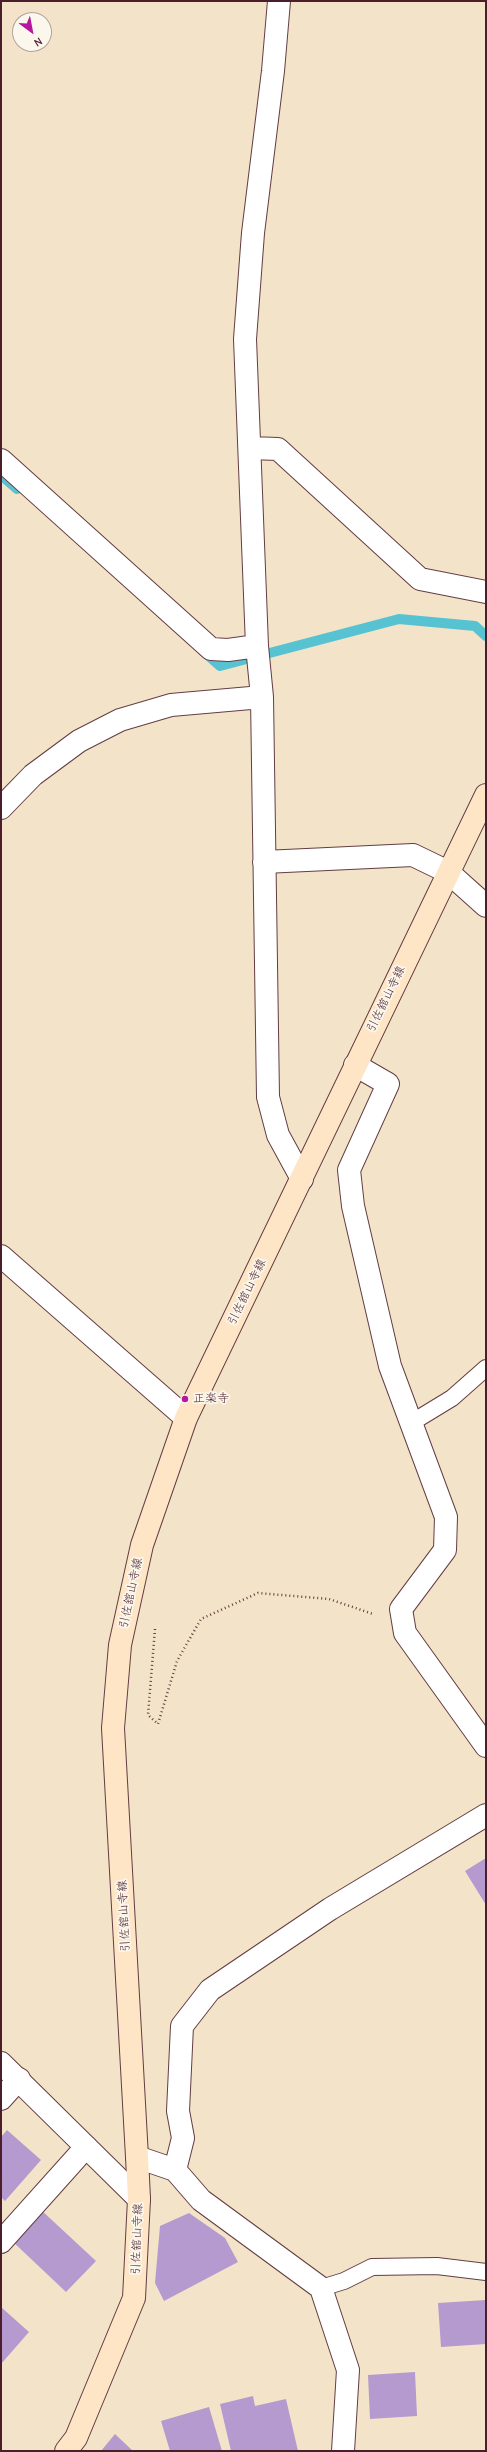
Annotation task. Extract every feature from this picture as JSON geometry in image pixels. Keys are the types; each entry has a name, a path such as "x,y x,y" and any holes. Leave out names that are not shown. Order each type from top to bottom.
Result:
{"main road":[{"name":"引佐舘山寺線","path":"66,2451 76,2438 134,2298 139,2199 113,1728 120,1645 142,1545 186,1418 486,795"}],"street":[{"path":"279,1 273,72 253,233 245,339 257,646 262,698 268,1097 278,1135 302,1178"},
{"path":"250,448 278,449 420,579 486,592"},
{"path":"1,460 211,649 228,650 257,646"},
{"path":"1,808 33,775 79,741 120,720 171,705 262,698"},
{"path":"264,862 413,855 448,872 486,906"},
{"path":"355,1065 388,1084 350,1170 353,1206 389,1358 411,1423 446,1517 445,1550 401,1609 405,1633 486,1746"},
{"path":"1,1256 186,1418"},
{"path":"175,2170 183,2138 178,2111 182,2026 210,1990 330,1908 486,1815"},
{"path":"1,2063 19,2079 139,2199"},
{"path":"1,2099 19,2079"},
{"path":"1,2242 86,2147"},
{"path":"137,2157 175,2170 201,2200 321,2288 348,2370 343,2451"}],"lane":[{"path":"411,1423 452,1398 486,1368"},
{"path":"321,2288 344,2281 372,2267 437,2266 486,2272"}],"path":[{"path":"156,1622 148,1715 158,1724 177,1661 201,1619 258,1593 329,1600 404,1625"}],"building":[{"path":"486,1858 486,1905 465,1871"},
{"path":"7,2130 41,2160 5,2201 1,2197 1,2137"},
{"path":"40,2209 96,2261 66,2292 11,2240"},
{"path":"189,2213 225,2238 238,2262 164,2301 155,2283 160,2226"},
{"path":"486,2300 486,2344 441,2347 438,2303"},
{"path":"1,2307 29,2332 1,2364"},
{"path":"415,2372 417,2416 370,2419 368,2375"},
{"path":"253,2396 255,2406 286,2399 298,2451 231,2451 220,2404"},
{"path":"209,2407 222,2451 170,2451 161,2421"},
{"path":"115,2434 133,2451 101,2451"}],"waterway":[{"path":"1,475 17,489"},
{"path":"203,651 220,666 399,619 475,626 486,636"}],"place":[{"name":"正楽寺","path":"185,1399"}]}
